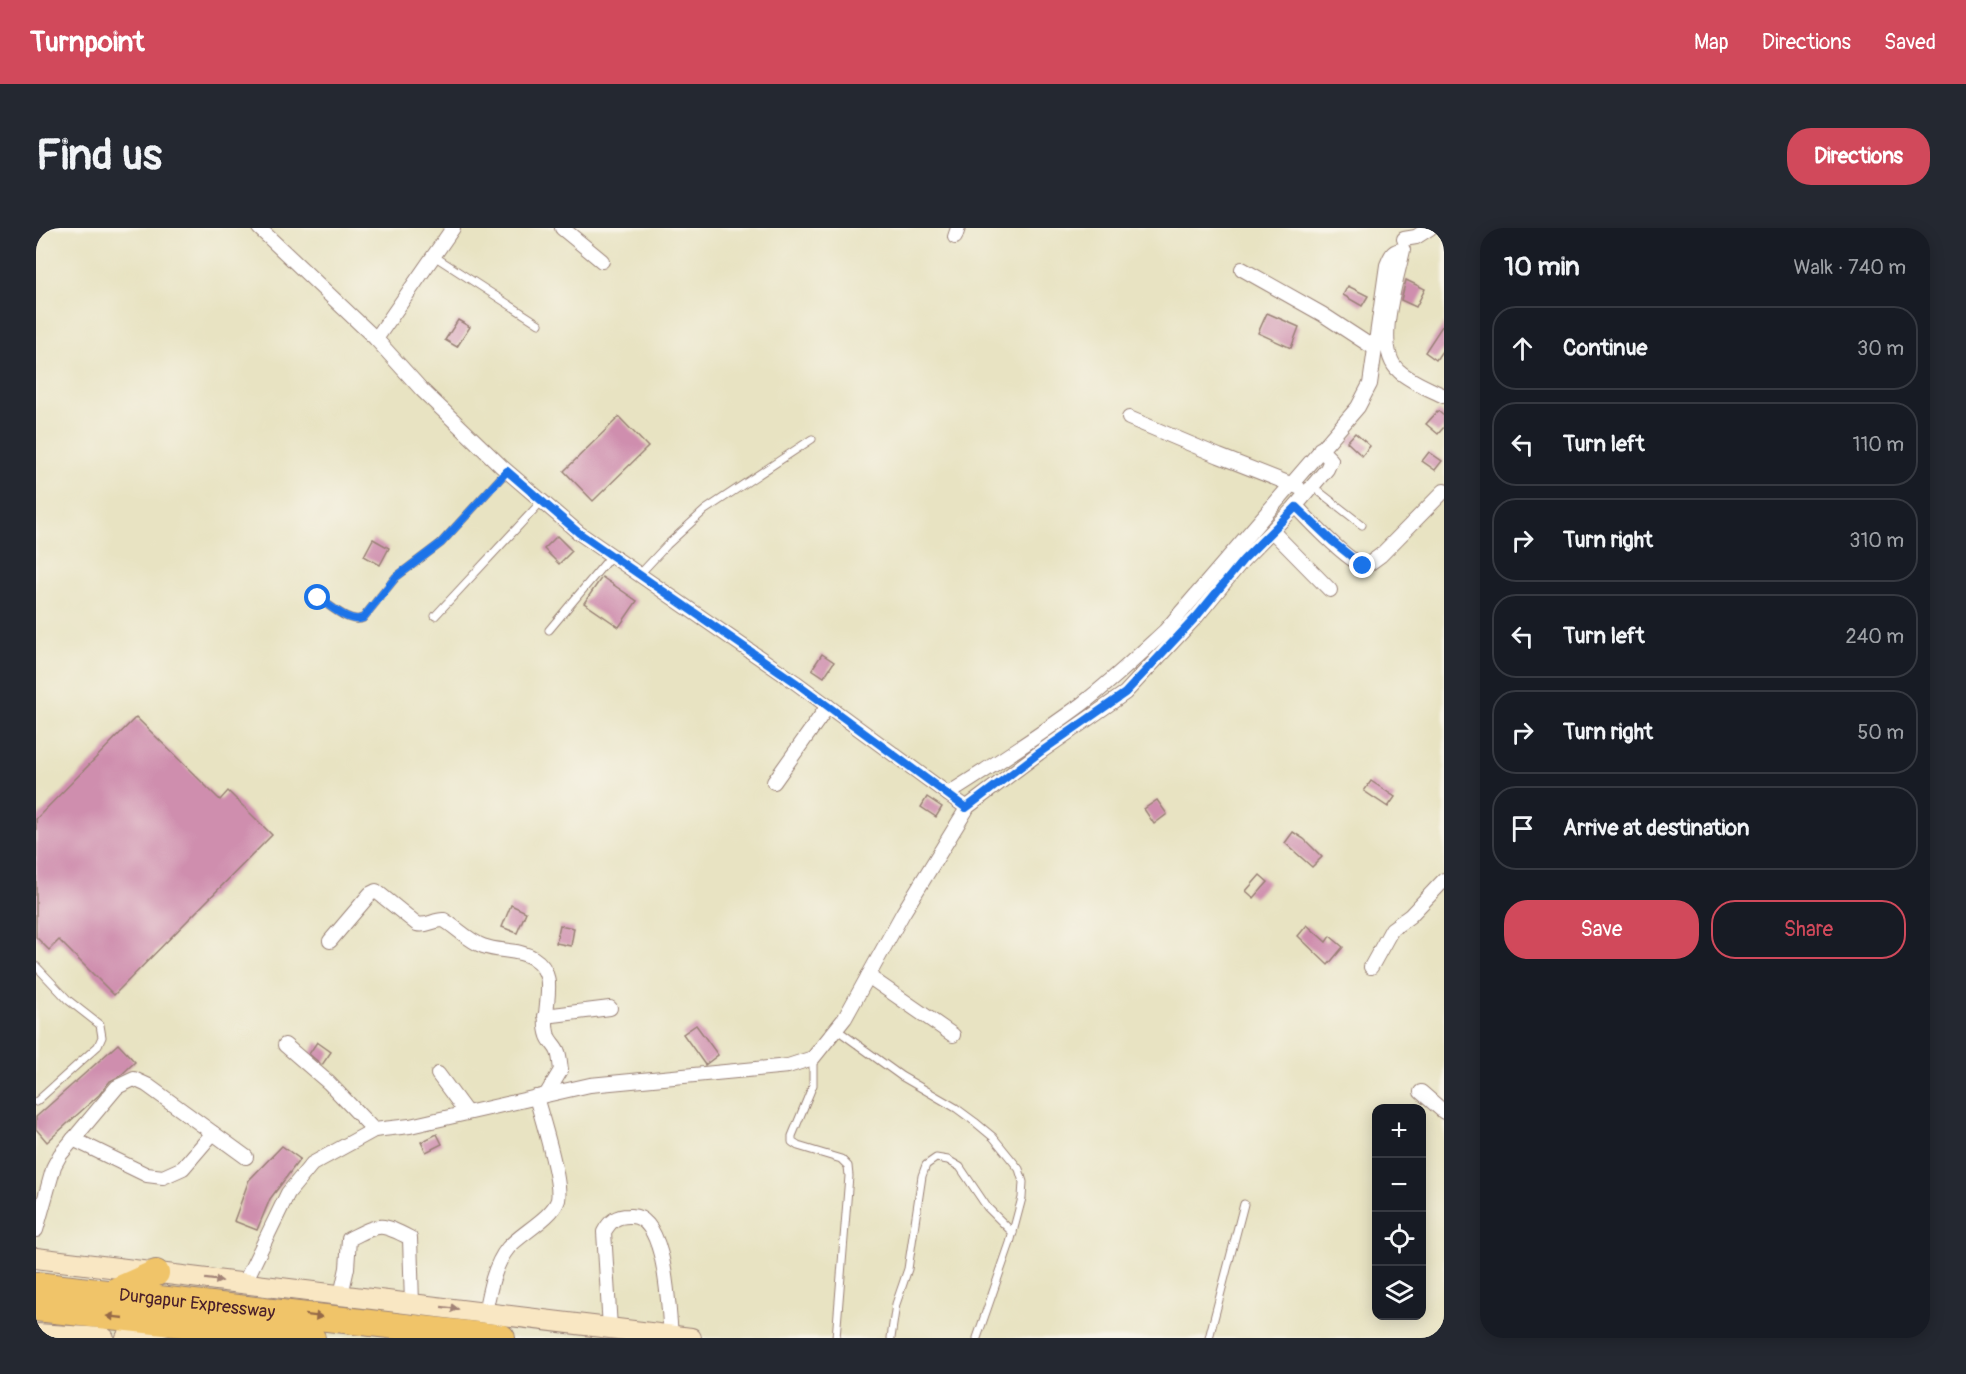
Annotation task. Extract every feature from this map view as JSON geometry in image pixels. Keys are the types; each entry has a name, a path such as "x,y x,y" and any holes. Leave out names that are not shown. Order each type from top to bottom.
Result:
{"highway":[{"path":"110,1293 156,1273"},
{"name":"Durgapur Expressway","path":"36,1285 502,1338"},
{"name":"Durgapur Expressway","path":"36,1308 173,1323 219,1333 312,1338"}],"street":[{"path":"244,1284 288,1193 312,1164 374,1130 410,1126 590,1085 788,1066 813,1058 836,1029 903,913 966,813 959,801 828,706 579,533 507,471 422,390 376,339 259,228"},
{"path":"376,339 453,228"},
{"path":"562,228 602,261"},
{"path":"959,801 1006,759 1082,704 1165,631 1290,483 1358,407 1370,384 1387,265 1393,252 1404,239 1421,235 1430,228"},
{"path":"1404,239 1386,338 1390,361 1399,371 1444,396"},
{"path":"1242,268 1322,314 1374,348"},
{"path":"1129,418 1219,456 1310,489"},
{"path":"959,801 1039,753 1125,693 1197,616 1243,560 1296,507 1331,462 1320,449"},
{"path":"1296,507 1340,549 1359,565 1366,566 1381,555 1444,491"},
{"path":"1272,531 1330,590"},
{"path":"774,782 828,706"},
{"path":"1371,967 1392,929 1410,916 1444,880"},
{"path":"330,941 370,894 376,891 417,924 424,925 444,920 482,945 533,958 548,976 549,989 544,1016 548,1038 558,1050 561,1070 541,1096 559,1186 557,1202 551,1211 508,1248 500,1261 485,1312"},
{"path":"868,976 953,1035"},
{"path":"544,1016 610,1008"},
{"path":"285,1045 329,1083 374,1130"},
{"path":"438,1074 466,1112"},
{"path":"36,1230 54,1166 73,1139 117,1087 134,1079 147,1085 246,1158"},
{"path":"1421,1092 1444,1112"},
{"path":"73,1139 147,1175 163,1177 183,1168 213,1133"},
{"path":"610,1328 604,1232 609,1223 619,1216 635,1215 645,1220 652,1229 660,1254 671,1335"},
{"path":"341,1295 347,1268 349,1239 375,1226 388,1226 410,1238 412,1304"},
{"path":"36,1258 691,1338"},
{"path":"126,1338 173,1323"},
{"path":"36,1334 104,1338"}],"lane":[{"path":"434,256 539,324"},
{"path":"639,575 705,510 812,439"},
{"path":"318,598 348,618 357,621 363,618 396,577 441,543 507,471"},
{"path":"1310,489 1362,525"},
{"path":"435,616 542,501"},
{"path":"549,630 611,556"},
{"path":"36,966 68,999 100,1025 102,1037 98,1046 36,1102"},
{"path":"836,1029 901,1076 956,1108 993,1137 1020,1169 1023,1182 1022,1198 1013,1233 977,1338"},
{"path":"813,1058 813,1084 792,1136 792,1143 842,1159 848,1166 836,1338"},
{"path":"891,1338 896,1304 908,1269 922,1176 926,1165 936,1158 948,1160 960,1167 987,1207 1013,1233"},
{"path":"1209,1338 1244,1204"}],"building":[{"path":"1406,280 1425,289 1416,307 1401,300"},
{"path":"1348,286 1368,296 1362,306 1343,295"},
{"path":"1267,313 1299,327 1291,348 1258,333"},
{"path":"458,320 470,327 457,347 445,340"},
{"path":"1444,323 1444,348 1436,360 1425,352"},
{"path":"1438,411 1444,416 1444,427 1438,434 1426,424"},
{"path":"619,417 648,447 593,501 564,471"},
{"path":"1355,433 1370,446 1362,456 1347,442"},
{"path":"1429,452 1442,461 1435,470 1422,461"},
{"path":"557,536 572,551 559,564 544,549"},
{"path":"373,539 389,548 380,565 364,556"},
{"path":"602,577 637,601 619,627 584,603"},
{"path":"822,654 834,662 824,677 812,669"},
{"path":"136,717 220,800 228,791 272,835 114,995 59,940 49,950 36,937 36,819"},
{"path":"1371,781 1395,797 1388,807 1364,791"},
{"path":"927,797 942,807 936,817 921,807"},
{"path":"1157,800 1167,814 1154,824 1144,809"},
{"path":"1293,832 1304,839 1322,857 1312,867 1285,843"},
{"path":"1260,875 1268,882 1254,898 1246,891"},
{"path":"511,905 526,912 517,933 502,927"},
{"path":"560,925 574,928 571,946 556,943"},
{"path":"1307,925 1326,942 1330,936 1343,947 1328,965 1298,936"},
{"path":"696,1025 718,1055 705,1065 683,1034"},
{"path":"317,1042 331,1052 322,1065 309,1054"},
{"path":"118,1044 135,1062 120,1076 110,1081 99,1095 47,1142 36,1129 36,1117"},
{"path":"437,1134 442,1144 426,1152 421,1142"},
{"path":"282,1146 300,1159 270,1199 257,1230 234,1221 249,1180"}],"route":[{"path":"318,598 348,618 357,621 363,618 396,577 441,543 507,471 579,533 795,682 966,808 1080,723 1125,693 1197,616 1243,560 1296,507 1359,565 1363,566"}]}
